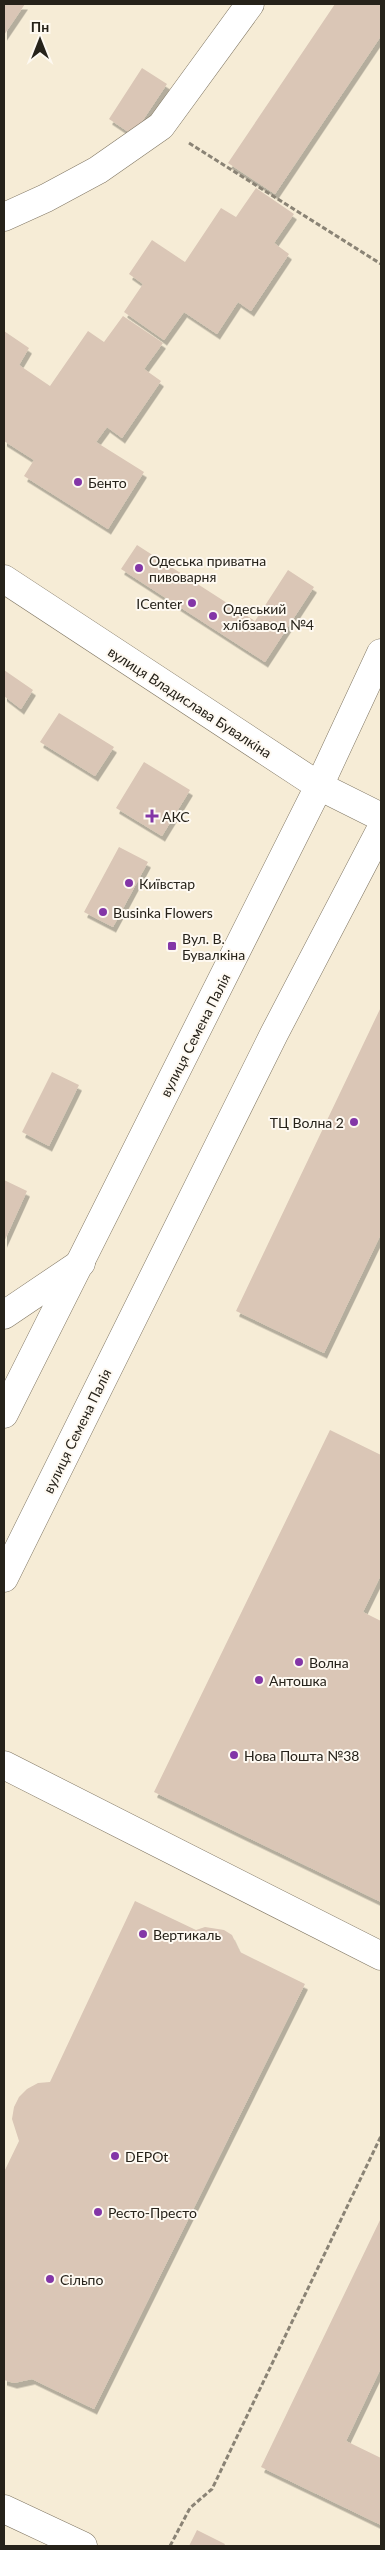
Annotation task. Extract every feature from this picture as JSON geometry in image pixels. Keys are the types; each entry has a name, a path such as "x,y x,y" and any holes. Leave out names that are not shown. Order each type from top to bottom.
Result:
{"main road":[{"path":"4,217 46,198 98,170 160,126 250,4"},
{"name":"вулиця Владислава Бувалкіна","path":"4,579 320,786 381,817"},
{"name":"вулиця Семена Палія","path":"4,1414 320,786 381,653"},
{"name":"вулиця Семена Палія","path":"4,1578 274,1034 381,829"},
{"path":"4,1315 81,1263"},
{"path":"4,1765 381,1956"},
{"path":"4,2508 83,2546"}],"path":[{"path":"160,126 381,264"},
{"path":"170,2546 190,2508 212,2489 381,2136"}],"building":[{"path":"4,4 25,4 4,35"},
{"path":"335,4 381,4 381,36 275,194 228,163"},
{"path":"142,68 167,84 133,135 109,119"},
{"path":"256,188 294,214 274,243 289,254 251,311 238,302 217,334 184,312 164,340 124,312 143,284 129,274 152,240 185,262 221,208 236,217"},
{"path":"123,316 163,343 144,369 161,381 122,438 107,427 96,442 144,472 108,529 24,476 34,460 4,441 4,331 29,348 19,365 50,386 88,331 104,342"},
{"path":"137,545 255,621 288,570 314,587 265,662 121,569"},
{"path":"4,670 33,690 21,709 4,696"},
{"path":"59,713 114,747 95,776 40,742"},
{"path":"144,762 190,790 162,836 116,808"},
{"path":"119,847 148,862 113,927 84,912"},
{"name":"ТЦ Волна 2","path":"381,1007 381,1234 324,1353 236,1311"},
{"path":"52,1072 79,1085 49,1146 22,1132"},
{"path":"4,1180 27,1191 4,1242"},
{"name":"Волна","path":"330,1430 381,1455 381,1575 363,1612 381,1621 381,1902 154,1792"},
{"name":"DEPOt","path":"135,1901 196,1930 205,1927 224,1930 232,1935 240,1952 305,1984 94,2409 32,2379 14,2383 4,2380 4,2172 19,2141 12,2119 14,2107 19,2097 27,2089 38,2083 50,2082"},
{"path":"381,2218 381,2368 346,2441 381,2458 381,2525 261,2467"},
{"path":"197,2530 225,2544 224,2546 189,2546"}],"place":[{"name":"Бенто","path":"78,482"},
{"name":"Одеська приватна пивоварня","path":"139,568"},
{"name":"ICenter","path":"192,603"},
{"name":"Одеський хлібзавод №4","path":"213,616"},
{"name":"АКС","path":"152,816"},
{"name":"Київстар","path":"129,883"},
{"name":"Businka Flowers","path":"103,912"},
{"name":"Вул. В. Бувалкіна","path":"172,946"},
{"name":"ТЦ Волна 2","path":"354,1122"},
{"name":"Волна","path":"299,1662"},
{"name":"Антошка","path":"259,1680"},
{"name":"Нова Пошта №38","path":"234,1755"},
{"name":"Вертикаль","path":"143,1934"},
{"name":"DEPOt","path":"115,2156"},
{"name":"Ресто-Престо","path":"98,2212"},
{"name":"Сільпо","path":"50,2279"}]}
